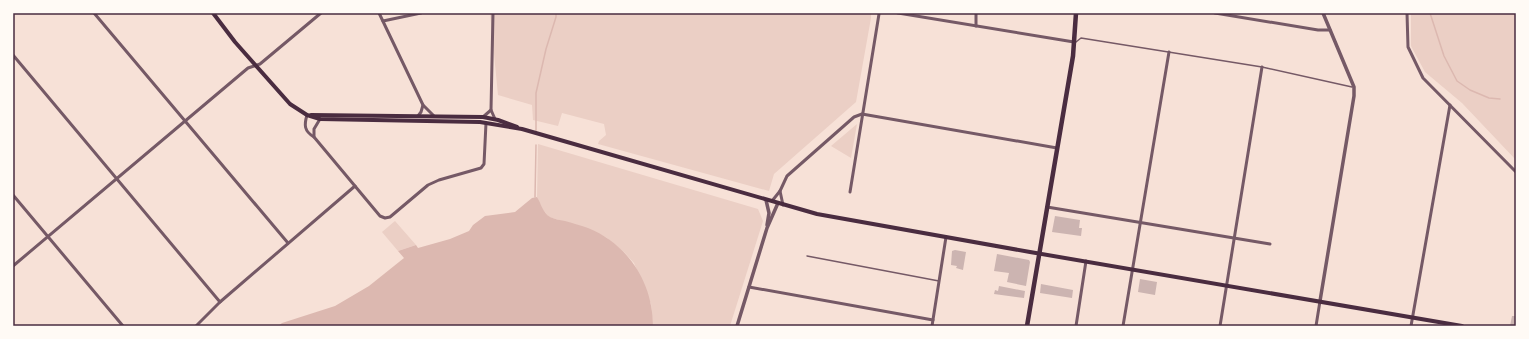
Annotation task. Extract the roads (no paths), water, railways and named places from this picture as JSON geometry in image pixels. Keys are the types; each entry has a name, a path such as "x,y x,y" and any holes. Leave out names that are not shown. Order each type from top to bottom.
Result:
{"main road":[{"path":"213,13 255,66 290,104 307,115 329,120 486,123 522,129"},
{"path":"1027,326 1075,42 1076,13"},
{"path":"307,115 483,117 495,119 530,132 782,205 835,217 1462,326"}],"street":[{"path":"94,13 288,243"},
{"path":"13,266 248,68 261,63 321,13"},
{"path":"379,13 423,105 434,116"},
{"path":"383,21 421,13"},
{"path":"493,13 491,110 495,119"},
{"path":"850,192 879,13"},
{"path":"898,13 1075,42"},
{"path":"976,13 976,26"},
{"path":"1215,13 1318,30 1330,30"},
{"path":"1316,326 1354,96 1354,87 1323,13"},
{"path":"1407,13 1408,47 1423,78 1516,172"},
{"path":"1123,326 1169,52"},
{"path":"13,55 220,302"},
{"path":"1220,326 1262,67"},
{"path":"418,116 423,105"},
{"path":"1412,326 1450,105"},
{"path":"483,117 491,110"},
{"path":"772,201 780,191 787,176 854,117 862,114 1057,148"},
{"path":"307,115 304,125 308,133 314,137 380,216 385,218 390,217 434,182 481,168 484,164 486,123"},
{"path":"314,137 314,128 320,119"},
{"path":"196,326 220,302 355,186"},
{"path":"780,191 782,205"},
{"path":"13,195 123,326"},
{"path":"766,200 769,213 767,228"},
{"path":"737,326 767,228 778,203"},
{"path":"1047,206 1270,244"},
{"path":"932,326 946,237"},
{"path":"1076,326 1086,261"},
{"path":"749,287 933,320"}],"lane":[{"path":"1075,42 1081,38 1169,52 1262,67 1354,87"},
{"path":"807,256 940,281"}],"waterway":[{"path":"536,131 536,93 556,13"},
{"path":"1430,13 1444,56 1457,81 1470,90 1489,98 1500,99"},
{"path":"535,197 536,145"}]}
